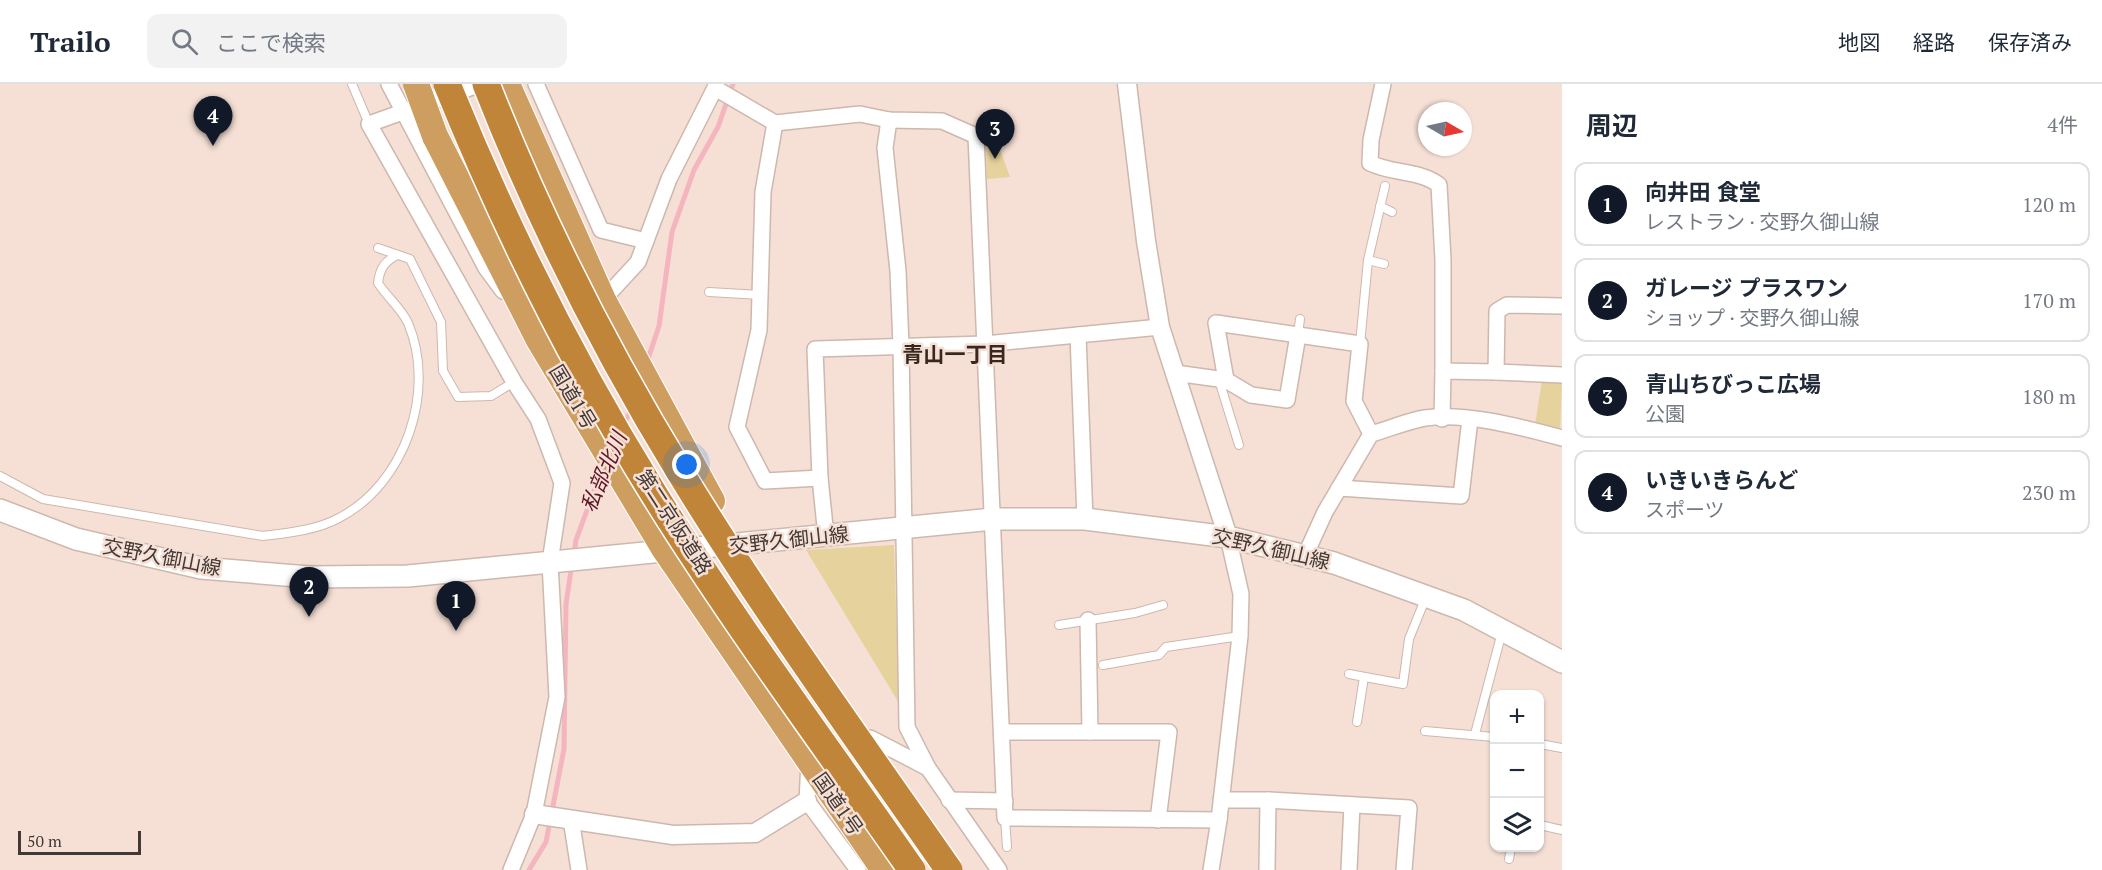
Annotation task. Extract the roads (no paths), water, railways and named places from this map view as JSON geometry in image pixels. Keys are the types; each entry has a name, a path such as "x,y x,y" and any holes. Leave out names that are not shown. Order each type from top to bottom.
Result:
{"highway":[{"name":"国道1号","path":"416,84 435,136 538,340 665,550 884,870"},
{"name":"第二京阪道路","path":"447,84 488,178 541,288 593,388 654,494 912,870"},
{"name":"第二京阪道路","path":"486,84 570,273 621,372 681,475 746,575 949,870"},
{"path":"510,93 603,300 671,429 738,546 962,870"}],"main road":[{"name":"交野久御山線","path":"0,510 76,539 201,568 309,577 408,576 665,550 738,546 993,519 1085,519 1228,537 1334,563 1464,610 1562,662"}],"street":[{"path":"389,84 486,267 538,340"},
{"path":"481,84 369,124 514,381 538,419 562,483 550,562 557,697 534,814 511,870"},
{"path":"536,84 600,230 646,241"},
{"path":"1127,84 1146,241 1160,327 1228,537 1241,594 1239,636 1220,820 1211,870"},
{"path":"1383,84 1371,140 1370,163 1385,170 1429,177 1439,185 1443,260 1443,418"},
{"path":"603,300 638,262 669,179 712,85 775,123 860,114 889,120 942,121 976,136 1005,818 1220,820"},
{"path":"889,120 885,148 898,271 901,346 902,528 907,727 928,768 999,870"},
{"path":"775,123 763,192 759,330 737,427 765,481 820,478"},
{"path":"1496,372 1497,310 1507,305 1562,306"},
{"path":"1223,380 1216,324 1360,344 1354,401 1371,434"},
{"path":"826,536 820,478 815,348 985,344 1160,327"},
{"path":"1078,335 1085,519"},
{"path":"1175,373 1223,380 1251,395 1287,400 1298,335"},
{"path":"1443,370 1562,375"},
{"path":"1305,556 1339,488 1371,434 1425,418 1443,418 1470,419 1525,428 1562,438"},
{"path":"1339,488 1461,496 1470,419"},
{"path":"1088,620 1090,732"},
{"path":"1002,732 1169,732 1158,820"},
{"path":"870,738 928,768"},
{"path":"809,762 807,801 858,870"},
{"path":"950,800 1005,801"},
{"path":"1221,800 1268,800 1409,808 1404,870"},
{"path":"1267,870 1268,800"},
{"path":"534,814 673,835 755,833 807,801"},
{"path":"1350,870 1352,805"},
{"path":"571,819 579,870"}],"lane":[{"path":"352,84 369,124"},
{"path":"1360,344 1368,260 1385,186"},
{"path":"1380,206 1392,212"},
{"path":"378,248 410,259 441,322 443,371 458,397 491,396 514,381"},
{"path":"0,476 43,499 263,536 294,532 338,519 364,501 388,474 407,442 416,416 416,343 407,320 378,283 380,269 387,260 397,255"},
{"path":"1368,260 1384,264"},
{"path":"709,292 760,294"},
{"path":"1298,335 1300,319"},
{"path":"1223,380 1239,445"},
{"path":"1349,674 1403,684 1409,639 1426,596"},
{"path":"1059,625 1163,605"},
{"path":"1474,734 1503,629"},
{"path":"1103,665 1158,655 1166,646 1239,636"},
{"path":"1357,722 1364,676"},
{"path":"1425,731 1490,736"},
{"path":"1544,745 1562,748"},
{"path":"1005,818 1007,847"},
{"path":"1544,826 1562,830"},
{"path":"1509,859 1510,852"}],"waterway":[{"name":"私部北川","path":"647,362 659,326 672,232 694,170 718,127 733,84"},
{"name":"私部北川","path":"623,426 632,408"},
{"name":"私部北川","path":"574,554 576,540 604,464"},
{"name":"私部北川","path":"529,870 546,842 564,749 566,604 572,564"}],"place":[{"name":"いきいきらんど","path":"213,146"},
{"name":"青山ちびっこ広場","path":"995,159"},
{"name":"ガレージ プラスワン","path":"309,617"},
{"name":"向井田 食堂","path":"456,631"}],"district":[{"name":"青山一丁目","path":"955,355"}]}
